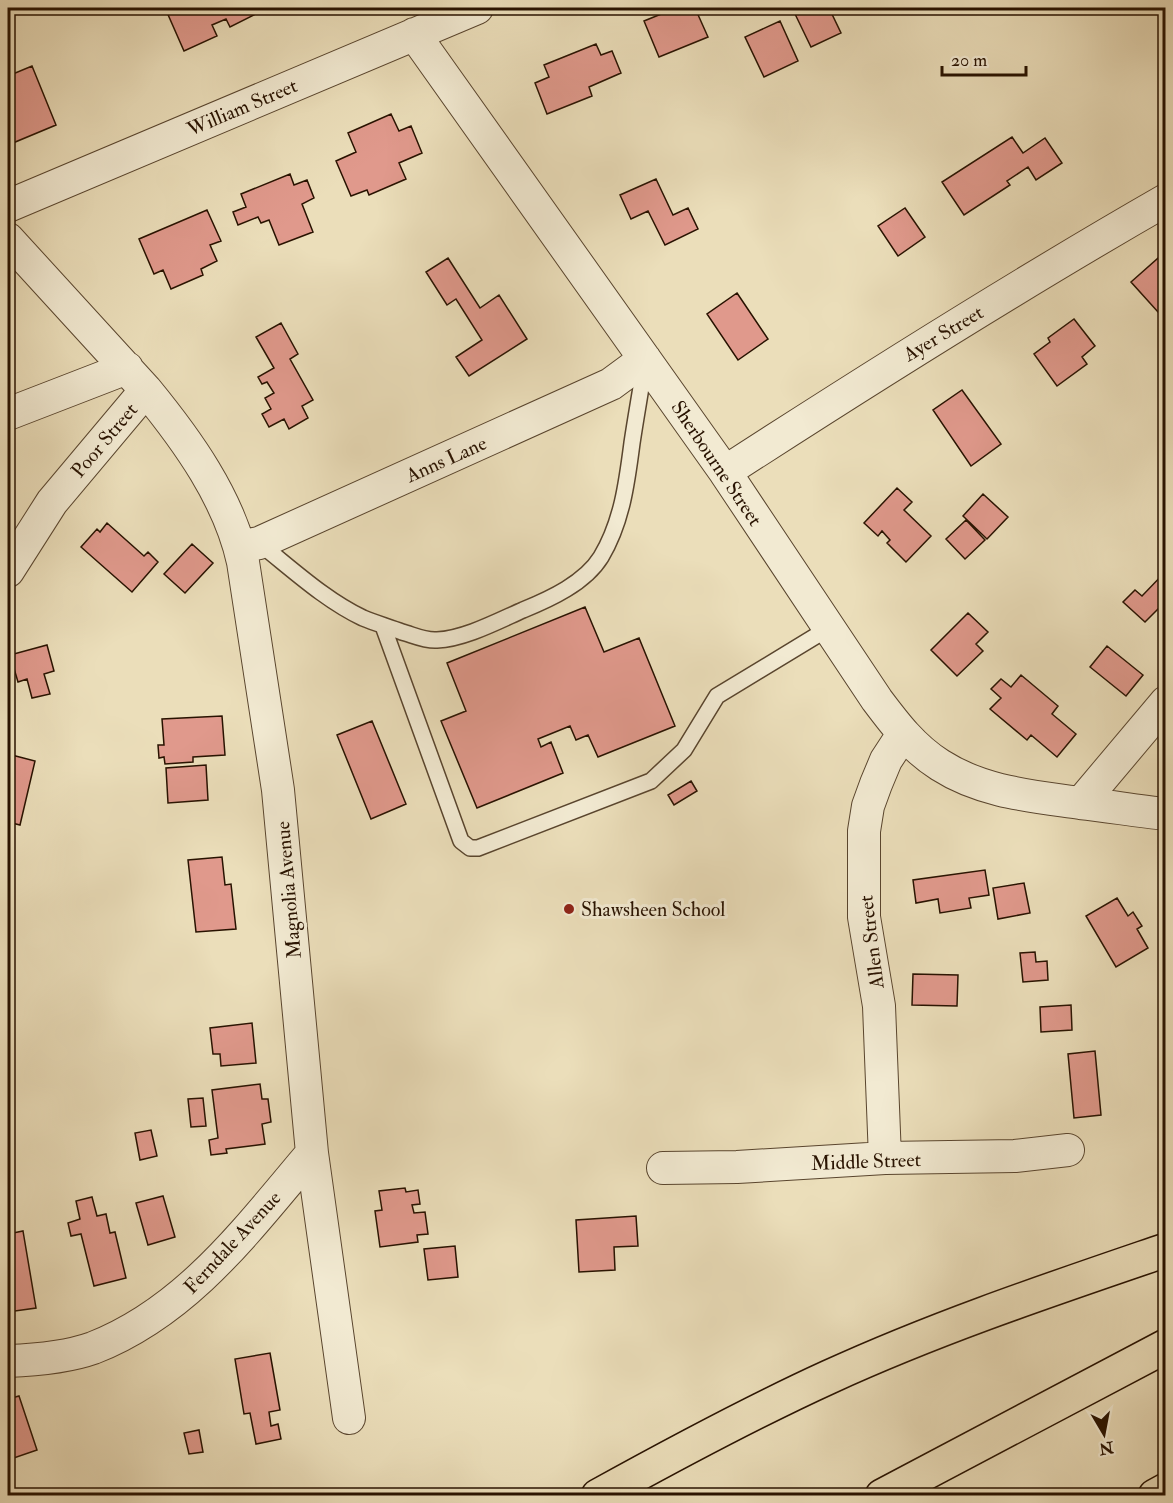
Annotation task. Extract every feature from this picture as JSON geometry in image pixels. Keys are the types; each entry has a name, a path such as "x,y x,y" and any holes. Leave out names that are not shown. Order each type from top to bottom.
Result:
{"highway":[{"path":"598,1496 727,1426 831,1376 975,1317 1166,1250"},
{"path":"882,1496 1166,1346"},
{"path":"1155,1496 1166,1490"}],"street":[{"name":"William Street","path":"8,206 477,8"},
{"name":"Sherbourne Street","path":"414,34 724,472 876,700 903,734 939,765 970,781 1021,795 1166,814"},
{"name":"Ayer Street","path":"724,472 898,360 1166,200"},
{"path":"8,239 136,379 8,414"},
{"name":"Anns Lane","path":"250,545 611,384 645,359"},
{"name":"Magnolia Avenue","path":"136,379 185,442 250,545 278,790 312,1153 349,1418"},
{"name":"Poor Street","path":"8,571 136,379"},
{"path":"1081,803 1166,702"},
{"name":"Allen Street","path":"885,1158 879,1006 864,917 864,831 868,806 883,768 903,734"},
{"name":"Middle Street","path":"663,1168 737,1167 885,1158 1015,1156 1068,1150"},
{"name":"Ferndale Avenue","path":"8,1361 37,1360 91,1349 128,1332 160,1311 183,1295 225,1255 312,1153"}],"lane":[{"path":"250,545 343,606 383,626 430,640 453,637 477,630 537,604 562,591 585,574 600,558 621,511 645,359"},
{"path":"383,626 461,841 470,848 478,848 651,781 684,750 717,696 829,628"}],"building":[{"path":"170,8 251,8 254,15 230,27 226,19 212,25 217,36 184,51 166,10"},
{"path":"676,8 695,8 708,37 659,57 644,21"},
{"path":"809,8 829,8 841,33 811,47 795,14"},
{"path":"780,21 798,61 764,77 745,37"},
{"path":"596,44 601,55 612,51 621,73 589,87 592,96 547,114 535,83 549,77 544,65"},
{"path":"32,66 56,125 8,145 8,76"},
{"path":"391,114 399,131 411,126 422,153 399,163 406,179 369,195 367,190 351,196 336,161 356,152 348,133"},
{"path":"1012,137 1023,153 1045,138 1062,163 1036,180 1028,167 1007,181 1010,185 964,215 942,182"},
{"path":"290,174 294,185 307,180 314,198 302,204 313,232 279,245 269,220 261,223 258,217 238,225 233,212 246,207 241,194"},
{"path":"656,179 673,215 688,208 698,229 665,245 648,211 631,219 620,195"},
{"path":"905,208 925,237 898,256 878,226"},
{"path":"207,210 221,241 210,245 217,261 201,269 203,275 171,289 163,270 154,274 139,239"},
{"path":"1166,251 1166,305 1158,312 1131,282"},
{"path":"448,258 480,308 499,295 527,339 469,376 456,357 482,340 456,299 447,305 426,272"},
{"path":"737,293 768,339 738,360 707,314"},
{"path":"1074,319 1095,346 1082,357 1087,364 1057,386 1034,354 1050,342 1048,338"},
{"path":"281,323 298,354 290,359 313,400 302,406 308,418 289,429 284,419 269,427 262,414 271,409 265,398 274,393 267,382 262,384 258,377 274,368 256,337"},
{"path":"962,390 1001,444 971,466 933,410"},
{"path":"897,488 912,502 904,510 931,536 906,562 887,543 890,540 882,531 878,536 864,523"},
{"path":"983,494 1008,517 987,539 963,516"},
{"path":"966,520 985,540 965,559 946,539"},
{"path":"107,523 144,556 148,552 158,562 132,592 81,547 97,529 100,532"},
{"path":"192,544 213,563 185,593 164,574"},
{"path":"1166,571 1166,605 1164,603 1145,622 1123,602 1135,590 1142,596"},
{"path":"585,607 604,652 639,638 675,726 598,757 588,735 576,740 570,726 538,739 541,747 551,742 563,773 477,808 441,721 466,711 447,663"},
{"path":"968,613 988,632 976,644 983,651 957,676 931,650"},
{"path":"47,645 54,671 44,674 50,694 32,698 27,679 18,682 10,655"},
{"path":"1107,646 1143,675 1126,696 1090,667"},
{"path":"1021,675 1058,706 1052,714 1076,734 1057,757 1031,735 1027,740 990,709 1001,698 991,689 1001,679 1011,687"},
{"path":"222,716 225,755 193,757 193,762 165,764 164,757 159,758 158,745 164,745 162,719"},
{"path":"372,721 406,804 371,819 337,735"},
{"path":"8,754 35,761 20,825 8,822"},
{"path":"206,765 208,800 168,803 166,768"},
{"path":"691,781 697,791 674,805 668,795"},
{"path":"222,857 225,885 231,884 236,929 196,932 188,860"},
{"path":"985,870 989,895 969,898 971,908 940,913 938,899 916,903 913,880"},
{"path":"1024,883 1030,913 998,919 993,888"},
{"path":"1117,898 1128,916 1133,912 1142,926 1137,929 1148,948 1116,967 1086,916"},
{"path":"1035,952 1036,962 1047,961 1048,980 1023,982 1020,953"},
{"path":"913,974 958,975 957,1006 912,1005"},
{"path":"1071,1005 1072,1030 1041,1032 1040,1007"},
{"path":"252,1023 256,1063 221,1066 220,1054 213,1054 210,1028"},
{"path":"1095,1051 1101,1115 1074,1118 1068,1054"},
{"path":"260,1084 262,1099 268,1099 271,1122 262,1124 265,1144 226,1149 227,1153 211,1155 209,1140 218,1138 212,1090"},
{"path":"203,1098 206,1126 191,1127 188,1099"},
{"path":"151,1130 157,1156 140,1160 135,1133"},
{"path":"405,1188 406,1192 418,1190 420,1204 412,1205 414,1213 425,1212 428,1234 417,1235 418,1242 380,1247 375,1211 382,1210 379,1191"},
{"path":"163,1196 175,1237 148,1245 136,1203"},
{"path":"92,1197 97,1216 106,1214 110,1233 115,1232 126,1278 94,1286 81,1234 71,1236 68,1223 80,1219 76,1201"},
{"path":"636,1216 638,1246 614,1247 615,1270 579,1272 576,1220"},
{"path":"23,1231 36,1308 8,1312 8,1234"},
{"path":"455,1246 458,1277 428,1280 424,1249"},
{"path":"270,1353 280,1410 269,1412 271,1426 278,1424 281,1439 256,1444 250,1413 244,1414 235,1359"},
{"path":"19,1396 37,1450 8,1460 8,1399"},
{"path":"199,1430 203,1452 189,1454 184,1433"}],"place":[{"name":"Shawsheen School","path":"569,909"}]}
